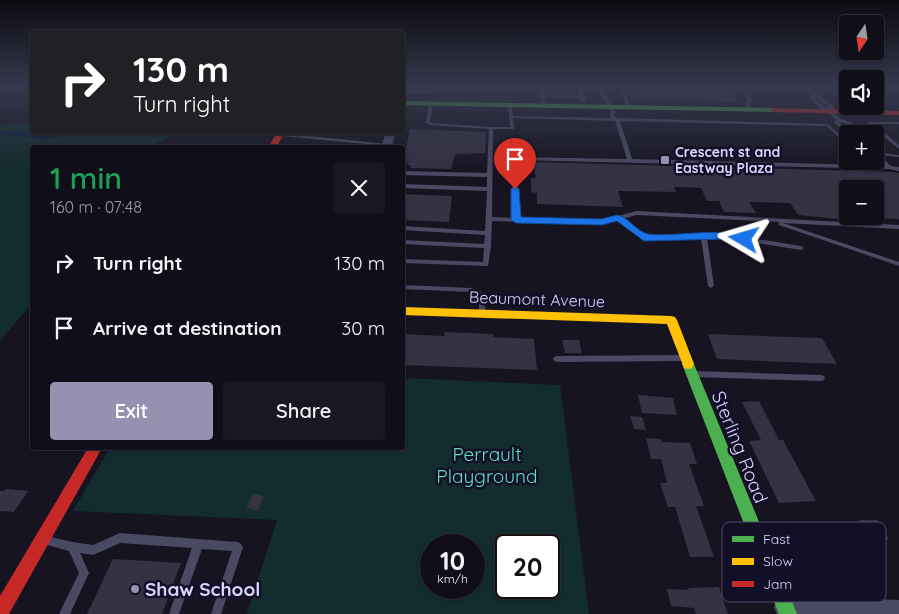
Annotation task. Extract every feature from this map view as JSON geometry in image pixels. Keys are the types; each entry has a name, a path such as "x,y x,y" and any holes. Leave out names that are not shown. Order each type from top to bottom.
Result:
{"main road":[{"name":"Beaumont Avenue","path":"405,311 671,320"},
{"name":"Sterling Road","path":"671,320 751,522"},
{"path":"0,613 95,450"}],"street":[{"path":"786,610 899,611"}],"lane":[{"path":"429,116 428,122 431,124 512,128 511,116"},
{"path":"572,116 617,119 828,125 839,136"},
{"path":"613,116 617,119 630,160"},
{"path":"726,116 730,122"},
{"path":"836,116 851,125"},
{"path":"899,123 870,123 899,148"},
{"path":"405,261 486,264 491,128"},
{"path":"289,135 378,145"},
{"path":"884,154 899,154"},
{"path":"516,220 514,158 839,166"},
{"path":"884,162 889,167"},
{"path":"884,167 899,169"},
{"path":"405,173 490,175"},
{"path":"405,186 490,189"},
{"path":"489,219 602,222 636,213 899,227"},
{"path":"618,218 644,237 725,236 802,248"},
{"path":"771,220 899,264"},
{"path":"405,228 488,233"},
{"path":"704,236 710,286"},
{"path":"405,242 488,246"},
{"path":"405,287 471,290 478,292 482,297 482,314"},
{"path":"557,359 686,357"},
{"path":"692,374 821,378"},
{"path":"43,540 93,550 120,538 238,547 216,614"},
{"path":"174,614 199,544"},
{"path":"64,614 84,573 72,547"}],"green space":[{"path":"30,122 30,135 171,135 154,145 30,145 30,305 0,341 0,125"},
{"name":"Perrault Playground","path":"405,378 560,385 589,614 247,614 277,520 73,511 109,450 405,450"}],"building":[{"path":"410,129 486,132 485,153 455,154 451,169 410,168 411,165 407,165 408,162 405,162"},
{"path":"533,162 893,172 899,173 899,219 884,218 884,180 839,180 839,219 798,215 790,203 749,202 756,213 724,212 719,201 707,201 701,188 674,187 676,192 618,191 623,207 537,204 537,193 531,192 531,178 536,178"},
{"path":"405,194 452,196 449,222 405,220"},
{"path":"445,332 493,334 493,337 534,339 537,370 405,365 405,334 444,336"},
{"path":"708,334 822,338 837,364 717,359"},
{"path":"562,340 579,340 582,353 565,353"},
{"path":"638,395 673,398 677,415 642,413"},
{"path":"759,401 779,440 783,440 816,501 779,503 749,441 761,440 742,402"},
{"path":"630,416 642,417 646,430 634,429"},
{"path":"646,438 661,439 662,442 690,443 697,464 689,464 704,506 696,506 714,557 690,557 675,507 668,507 660,483 667,483 661,459 651,459"},
{"path":"6,489 28,491 14,512 0,511 0,491"},
{"path":"253,494 264,496 258,511 246,508"},
{"path":"859,520 878,520 879,522 860,522"},
{"name":"Shaw School","path":"113,559 181,563 162,614 87,614"},
{"path":"719,587 722,602 724,602 728,614 696,614 694,608 671,606 667,589 689,590 688,588"}],"waterway":[{"path":"0,132 44,138 56,135"}],"traffic: fast":[{"path":"688,364 751,522"},
{"path":"783,602 788,614"}],"traffic: slow":[{"path":"405,311 671,320 688,364"}],"traffic: jam":[{"path":"274,145 279,135"},
{"path":"0,613 94,450"}],"place":[{"name":"Crescent st and Eastway Plaza","path":"665,160"},
{"name":"Shaw School","path":"135,589"}],"route":[{"path":"515,189 516,220 602,222 618,218 644,237 725,236 744,239"}]}
